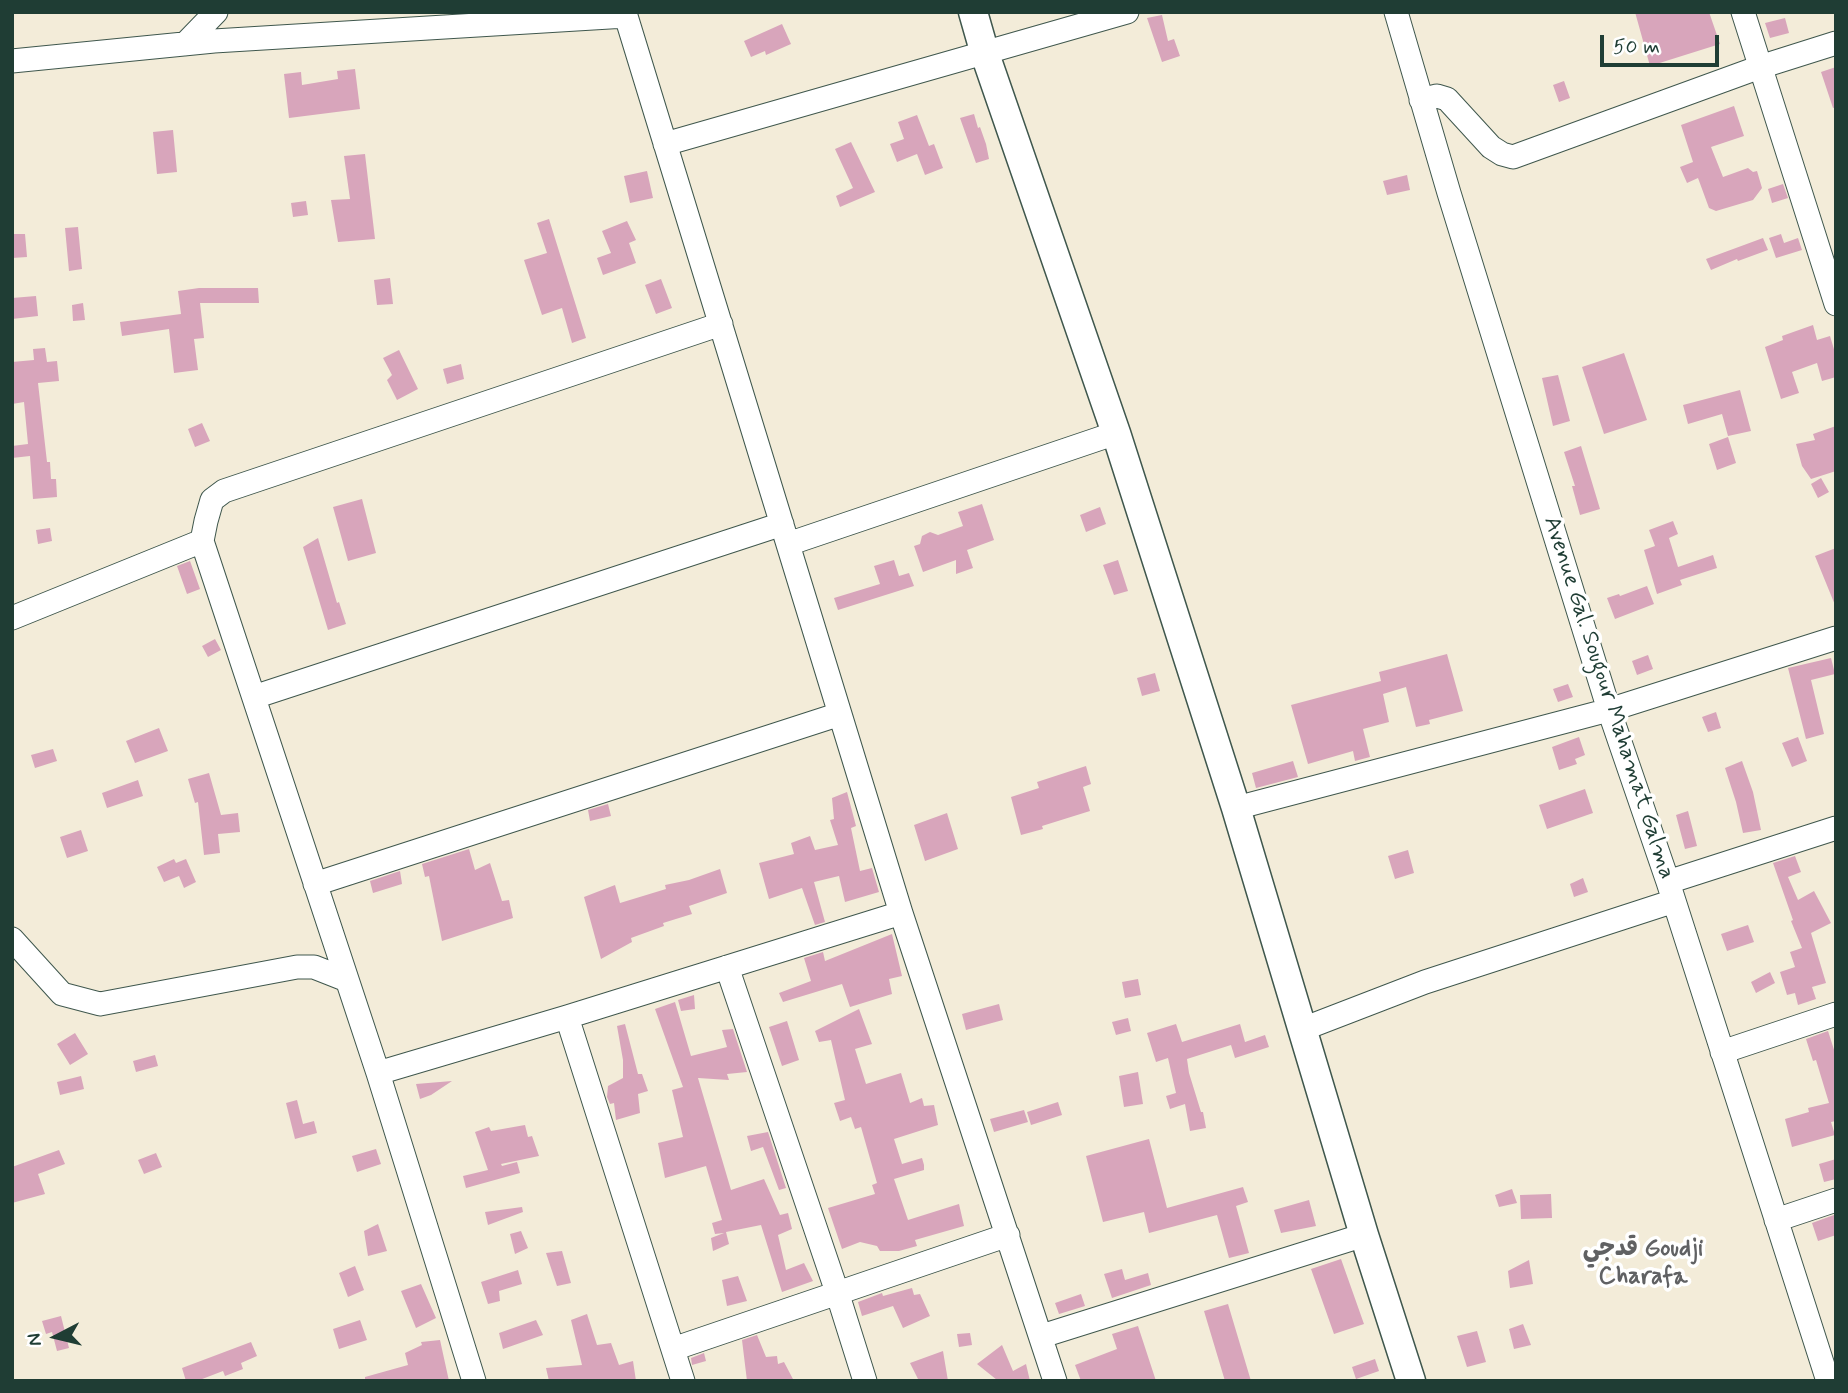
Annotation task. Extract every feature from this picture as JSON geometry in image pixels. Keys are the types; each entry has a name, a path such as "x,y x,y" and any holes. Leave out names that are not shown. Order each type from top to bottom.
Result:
{"main road":[{"path":"973,12 985,54 1116,433 1236,808 1364,1235 1411,1381"}],"street":[{"path":"185,44 216,12"},
{"path":"665,144 1127,12"},
{"name":"Avenue Gal. Sougour Mahamat Galma","path":"1396,12 1609,710 1671,892 1828,1381"},
{"path":"1743,12 1836,304"},
{"path":"12,61 185,44 622,14 721,324 901,913 1055,1381"},
{"path":"1421,100 1437,96 1447,99 1491,148 1502,155 1513,157 1760,66 1836,43"},
{"path":"474,1381 378,1073 202,541 212,500 224,491 721,324"},
{"path":"254,697 1116,433"},
{"path":"17,613 202,541"},
{"path":"1236,808 1609,710 1836,638"},
{"path":"316,884 840,715"},
{"path":"1303,1030 1836,828"},
{"path":"378,1073 901,913"},
{"path":"12,939 62,994 100,1003 120,1002 298,967 314,967 347,980"},
{"path":"727,967 865,1381"},
{"path":"1722,1052 1836,1014"},
{"path":"567,1017 683,1381"},
{"path":"1776,1220 1836,1200"},
{"path":"1042,1336 1364,1235"},
{"path":"673,1349 1008,1236"},
{"path":"1828,1381 1836,1378"}],"building":[{"path":"1635,12 1709,12 1720,44 1650,66"},
{"path":"1162,15 1168,41 1174,39 1180,56 1162,62 1147,18"},
{"path":"1785,18 1789,33 1770,38 1765,23"},
{"path":"782,24 791,44 766,55 765,51 751,57 744,41"},
{"path":"1836,67 1836,107 1833,108 1821,72"},
{"path":"355,69 360,109 289,118 284,74 301,72 302,85 338,79 337,71"},
{"path":"1564,81 1570,98 1559,102 1553,85"},
{"path":"1734,106 1744,136 1711,147 1723,177 1748,168 1753,172 1757,171 1762,188 1753,200 1716,211 1709,208 1698,178 1687,183 1680,167 1693,162 1681,125"},
{"path":"974,114 989,159 976,163 960,118"},
{"path":"917,115 929,146 934,144 943,168 925,175 917,154 897,162 890,144 904,139 898,122"},
{"path":"173,130 177,172 157,174 153,132"},
{"path":"851,142 875,192 840,207 836,196 853,188 835,149"},
{"path":"365,154 375,239 338,242 331,200 350,199 344,156"},
{"path":"647,171 653,198 630,203 624,176"},
{"path":"1407,175 1410,190 1387,195 1383,181"},
{"path":"1783,184 1788,198 1772,203 1768,189"},
{"path":"306,201 308,215 293,217 291,203"},
{"path":"549,219 586,338 572,343 562,308 542,315 524,260 547,253 537,223"},
{"path":"627,221 636,240 629,243 636,263 603,275 597,258 611,253 602,231"},
{"path":"78,227 82,269 69,271 65,228"},
{"path":"12,234 25,234 27,257 12,258"},
{"path":"1781,234 1784,243 1798,238 1802,250 1776,258 1769,238"},
{"path":"1763,238 1768,250 1711,270 1706,259"},
{"path":"390,278 393,304 377,305 374,280"},
{"path":"661,279 672,308 656,314 645,285"},
{"path":"199,288 258,288 259,303 200,303 204,338 194,339 198,370 174,373 169,329 122,336 120,322 181,314 178,291"},
{"path":"36,296 38,316 12,319 12,298"},
{"path":"83,303 85,320 73,321 72,305"},
{"path":"1813,325 1817,340 1830,336 1836,356 1836,377 1822,381 1817,363 1792,372 1799,393 1781,399 1765,347 1783,340 1782,336"},
{"path":"45,348 47,362 57,361 59,381 38,383 47,462 50,462 51,479 56,479 57,497 33,499 30,456 12,458 12,446 28,444 24,402 12,404 12,362 34,360 33,349"},
{"path":"399,350 418,389 397,400 387,380 392,375 383,358"},
{"path":"1624,353 1647,420 1604,434 1582,367"},
{"path":"461,364 464,379 447,384 443,369"},
{"path":"1558,375 1570,421 1553,426 1542,378"},
{"path":"1740,390 1751,431 1728,436 1722,414 1688,424 1683,405"},
{"path":"202,423 210,441 195,447 188,429"},
{"path":"1836,426 1836,471 1811,479 1802,466 1796,444 1815,440 1813,434"},
{"path":"1728,437 1736,463 1717,470 1709,444"},
{"path":"1581,446 1600,509 1580,515 1572,486 1575,486 1564,452"},
{"path":"1821,478 1829,492 1818,498 1811,484"},
{"path":"362,499 376,553 348,561 333,507"},
{"path":"982,504 994,540 967,550 973,568 956,574 956,560 923,572 914,546 920,544 922,536 930,532 938,535 963,526 958,512"},
{"path":"1100,507 1106,524 1086,532 1080,515"},
{"path":"1673,521 1678,534 1669,538 1678,567 1713,555 1717,568 1680,580 1682,585 1657,594 1644,550 1655,546 1649,530"},
{"path":"50,528 52,541 38,544 36,530"},
{"path":"318,538 346,624 328,630 303,547"},
{"path":"1836,548 1836,605 1835,605 1815,556"},
{"path":"894,560 899,576 909,573 914,586 838,610 834,598 880,584 874,566"},
{"path":"1118,560 1128,591 1114,595 1103,565"},
{"path":"190,561 200,589 187,594 177,566"},
{"path":"1647,586 1654,604 1615,619 1607,598"},
{"path":"215,639 221,650 208,657 202,646"},
{"path":"1447,654 1463,711 1429,720 1430,724 1416,727 1406,687 1383,694 1389,722 1363,729 1370,757 1355,761 1353,751 1308,764 1291,705 1381,681 1379,672"},
{"path":"1648,655 1653,669 1637,675 1632,661"},
{"path":"1831,658 1835,674 1811,680 1824,734 1806,739 1788,668"},
{"path":"1155,673 1160,691 1142,696 1137,678"},
{"path":"1568,684 1573,697 1558,702 1553,689"},
{"path":"1716,712 1721,728 1708,732 1702,717"},
{"path":"159,728 168,751 135,763 126,741"},
{"path":"1579,737 1585,755 1575,759 1577,764 1559,770 1552,747"},
{"path":"1798,737 1807,761 1792,767 1782,743"},
{"path":"53,749 57,761 35,768 31,755"},
{"path":"1293,761 1298,777 1256,788 1252,773"},
{"path":"1742,761 1753,792 1761,830 1743,833 1725,768"},
{"path":"1086,766 1091,784 1083,787 1090,811 1021,835 1011,797 1039,788 1037,782"},
{"path":"209,773 221,815 238,813 240,832 218,834 220,853 204,855 198,802 195,803 188,779"},
{"path":"138,780 143,796 107,808 102,793"},
{"path":"1585,789 1593,813 1547,829 1539,805"},
{"path":"847,792 856,826 851,828 860,871 872,868 879,892 845,902 839,876 814,882 825,922 815,925 802,888 769,899 759,863 794,854 791,843 810,836 815,850 838,845 830,820 834,819 832,798"},
{"path":"608,804 611,816 590,821 588,810"},
{"path":"1688,811 1697,846 1685,849 1676,815"},
{"path":"947,813 958,849 925,861 914,825"},
{"path":"81,830 88,851 67,858 60,837"},
{"path":"469,849 475,870 490,863 502,901 509,900 513,918 442,941 429,876 425,877 422,864"},
{"path":"1408,850 1414,873 1395,879 1388,856"},
{"path":"1795,856 1801,872 1788,877 1798,900 1814,891 1831,923 1811,933 1826,983 1812,987 1816,999 1798,1005 1795,993 1787,995 1780,972 1795,967 1790,952 1802,948 1773,863"},
{"path":"174,859 176,863 186,859 196,882 184,888 179,876 164,882 157,867"},
{"path":"720,869 727,893 689,906 692,914 663,923 664,926 631,938 632,942 601,959 584,897 615,885 620,903 666,889 665,885"},
{"path":"400,871 402,884 373,893 370,881"},
{"path":"1583,878 1588,892 1574,897 1570,884"},
{"path":"1748,925 1754,942 1727,951 1721,934"},
{"path":"892,934 902,976 889,979 892,994 850,1007 842,984 783,1002 779,993 811,981 804,958 823,952 825,961"},
{"path":"1770,972 1775,983 1756,993 1751,982"},
{"path":"1138,979 1141,995 1125,998 1122,982"},
{"path":"694,995 695,1009 681,1011 678,1000"},
{"path":"675,1002 691,1056 727,1047 722,1030 733,1029 747,1072 727,1074 729,1080 698,1078 731,1190 764,1179 780,1215 788,1213 792,1229 778,1235 786,1270 804,1263 813,1281 782,1292 761,1225 726,1232 729,1244 713,1251 711,1238 724,1233 715,1234 712,1223 722,1220 706,1166 665,1178 658,1143 683,1137 672,1090 683,1087 655,1009"},
{"path":"999,1004 1003,1020 966,1030 962,1014"},
{"path":"859,1009 872,1044 855,1049 866,1084 901,1073 910,1103 922,1098 924,1106 934,1105 938,1125 894,1139 902,1164 922,1158 924,1165 924,1170 894,1179 908,1220 959,1204 964,1226 915,1240 917,1246 899,1251 880,1251 877,1246 860,1242 842,1249 828,1208 875,1194 872,1185 877,1183 861,1127 855,1129 851,1117 840,1121 834,1103 845,1100 831,1040 819,1042 815,1031"},
{"path":"1128,1018 1131,1031 1116,1035 1112,1022"},
{"path":"787,1021 799,1060 782,1066 769,1027"},
{"path":"625,1024 638,1074 642,1074 648,1091 638,1094 640,1113 616,1120 614,1103 610,1104 607,1097 608,1086 623,1078 617,1026"},
{"path":"1176,1024 1182,1042 1240,1024 1245,1042 1265,1035 1269,1047 1235,1058 1231,1045 1187,1059 1206,1128 1190,1131 1185,1104 1170,1109 1166,1096 1176,1093 1168,1058 1156,1062 1147,1033"},
{"path":"1828,1031 1836,1056 1836,1121 1831,1122 1835,1135 1792,1147 1785,1119 1809,1112 1808,1108 1829,1103 1816,1060 1813,1061 1806,1039"},
{"path":"75,1033 88,1054 70,1065 57,1044"},
{"path":"155,1055 158,1066 136,1072 133,1061"},
{"path":"1138,1072 1143,1104 1124,1107 1119,1076"},
{"path":"81,1076 84,1089 60,1095 57,1082"},
{"path":"452,1081 431,1095 420,1099 416,1084"},
{"path":"297,1100 303,1124 314,1121 317,1133 295,1139 286,1103"},
{"path":"1058,1102 1062,1115 1031,1125 1027,1112"},
{"path":"1024,1110 1028,1122 994,1132 990,1119"},
{"path":"525,1125 528,1137 532,1136 539,1156 501,1164 502,1166 517,1162 520,1173 466,1188 463,1176 488,1170 475,1132 489,1127 491,1131"},
{"path":"768,1132 786,1188 779,1190 763,1147 751,1151 747,1136"},
{"path":"1149,1139 1167,1208 1243,1187 1248,1202 1236,1206 1249,1253 1229,1258 1217,1215 1149,1233 1144,1212 1103,1222 1086,1156"},
{"path":"376,1149 381,1164 357,1172 352,1156"},
{"path":"59,1150 65,1164 38,1174 45,1194 12,1203 12,1167"},
{"path":"156,1153 162,1167 144,1174 138,1160"},
{"path":"1836,1159 1836,1179 1824,1182 1819,1164"},
{"path":"1512,1189 1517,1203 1499,1207 1495,1195"},
{"path":"1551,1194 1552,1218 1521,1219 1520,1195"},
{"path":"1309,1200 1316,1226 1281,1233 1274,1210"},
{"path":"522,1207 523,1212 488,1225 485,1212"},
{"path":"1834,1215 1836,1235 1818,1241 1812,1223"},
{"path":"378,1224 387,1251 368,1256 364,1231"},
{"path":"521,1231 528,1248 515,1254 510,1234"},
{"path":"562,1251 571,1283 557,1286 546,1253"},
{"path":"1341,1259 1364,1324 1334,1334 1311,1269"},
{"path":"1529,1260 1533,1284 1510,1288 1508,1271"},
{"path":"355,1266 364,1290 348,1297 339,1273"},
{"path":"1122,1269 1125,1280 1148,1273 1151,1285 1112,1298 1104,1274"},
{"path":"518,1270 522,1284 499,1291 500,1301 488,1304 481,1282"},
{"path":"738,1276 747,1301 727,1306 722,1280"},
{"path":"421,1284 436,1318 416,1328 401,1291"},
{"path":"912,1288 914,1295 920,1294 930,1316 903,1328 893,1306 862,1316 858,1302 882,1293 883,1296"},
{"path":"1081,1294 1085,1306 1059,1314 1055,1303"},
{"path":"1228,1304 1251,1381 1225,1381 1204,1311"},
{"path":"587,1314 597,1345 611,1343 619,1365 633,1361 636,1381 549,1381 546,1368 582,1365 571,1320"},
{"path":"61,1316 69,1348 57,1351 52,1332 46,1334 42,1321"},
{"path":"360,1320 367,1340 339,1349 333,1329"},
{"path":"536,1320 543,1335 503,1349 499,1333"},
{"path":"1523,1324 1531,1345 1514,1349 1509,1329"},
{"path":"1138,1326 1156,1381 1081,1381 1075,1365 1117,1349 1112,1334"},
{"path":"1477,1331 1486,1362 1467,1367 1457,1336"},
{"path":"970,1333 972,1345 959,1347 957,1334"},
{"path":"757,1335 766,1357 777,1356 778,1364 784,1362 794,1381 747,1381 742,1340"},
{"path":"440,1340 449,1381 365,1381 365,1377 408,1365 405,1353 422,1345 421,1342"},
{"path":"251,1342 257,1356 241,1363 243,1369 225,1376 223,1371 197,1381 186,1381 182,1368"},
{"path":"1002,1345 1013,1371 1026,1364 1030,1381 994,1381 997,1380 977,1364"},
{"path":"943,1351 948,1381 919,1381 910,1363"},
{"path":"704,1353 706,1361 692,1365 691,1358"},
{"path":"1375,1359 1379,1371 1356,1379 1352,1367"}],"district":[{"name":"قدجي Goudji Charafa","path":"1643,1264"}]}
